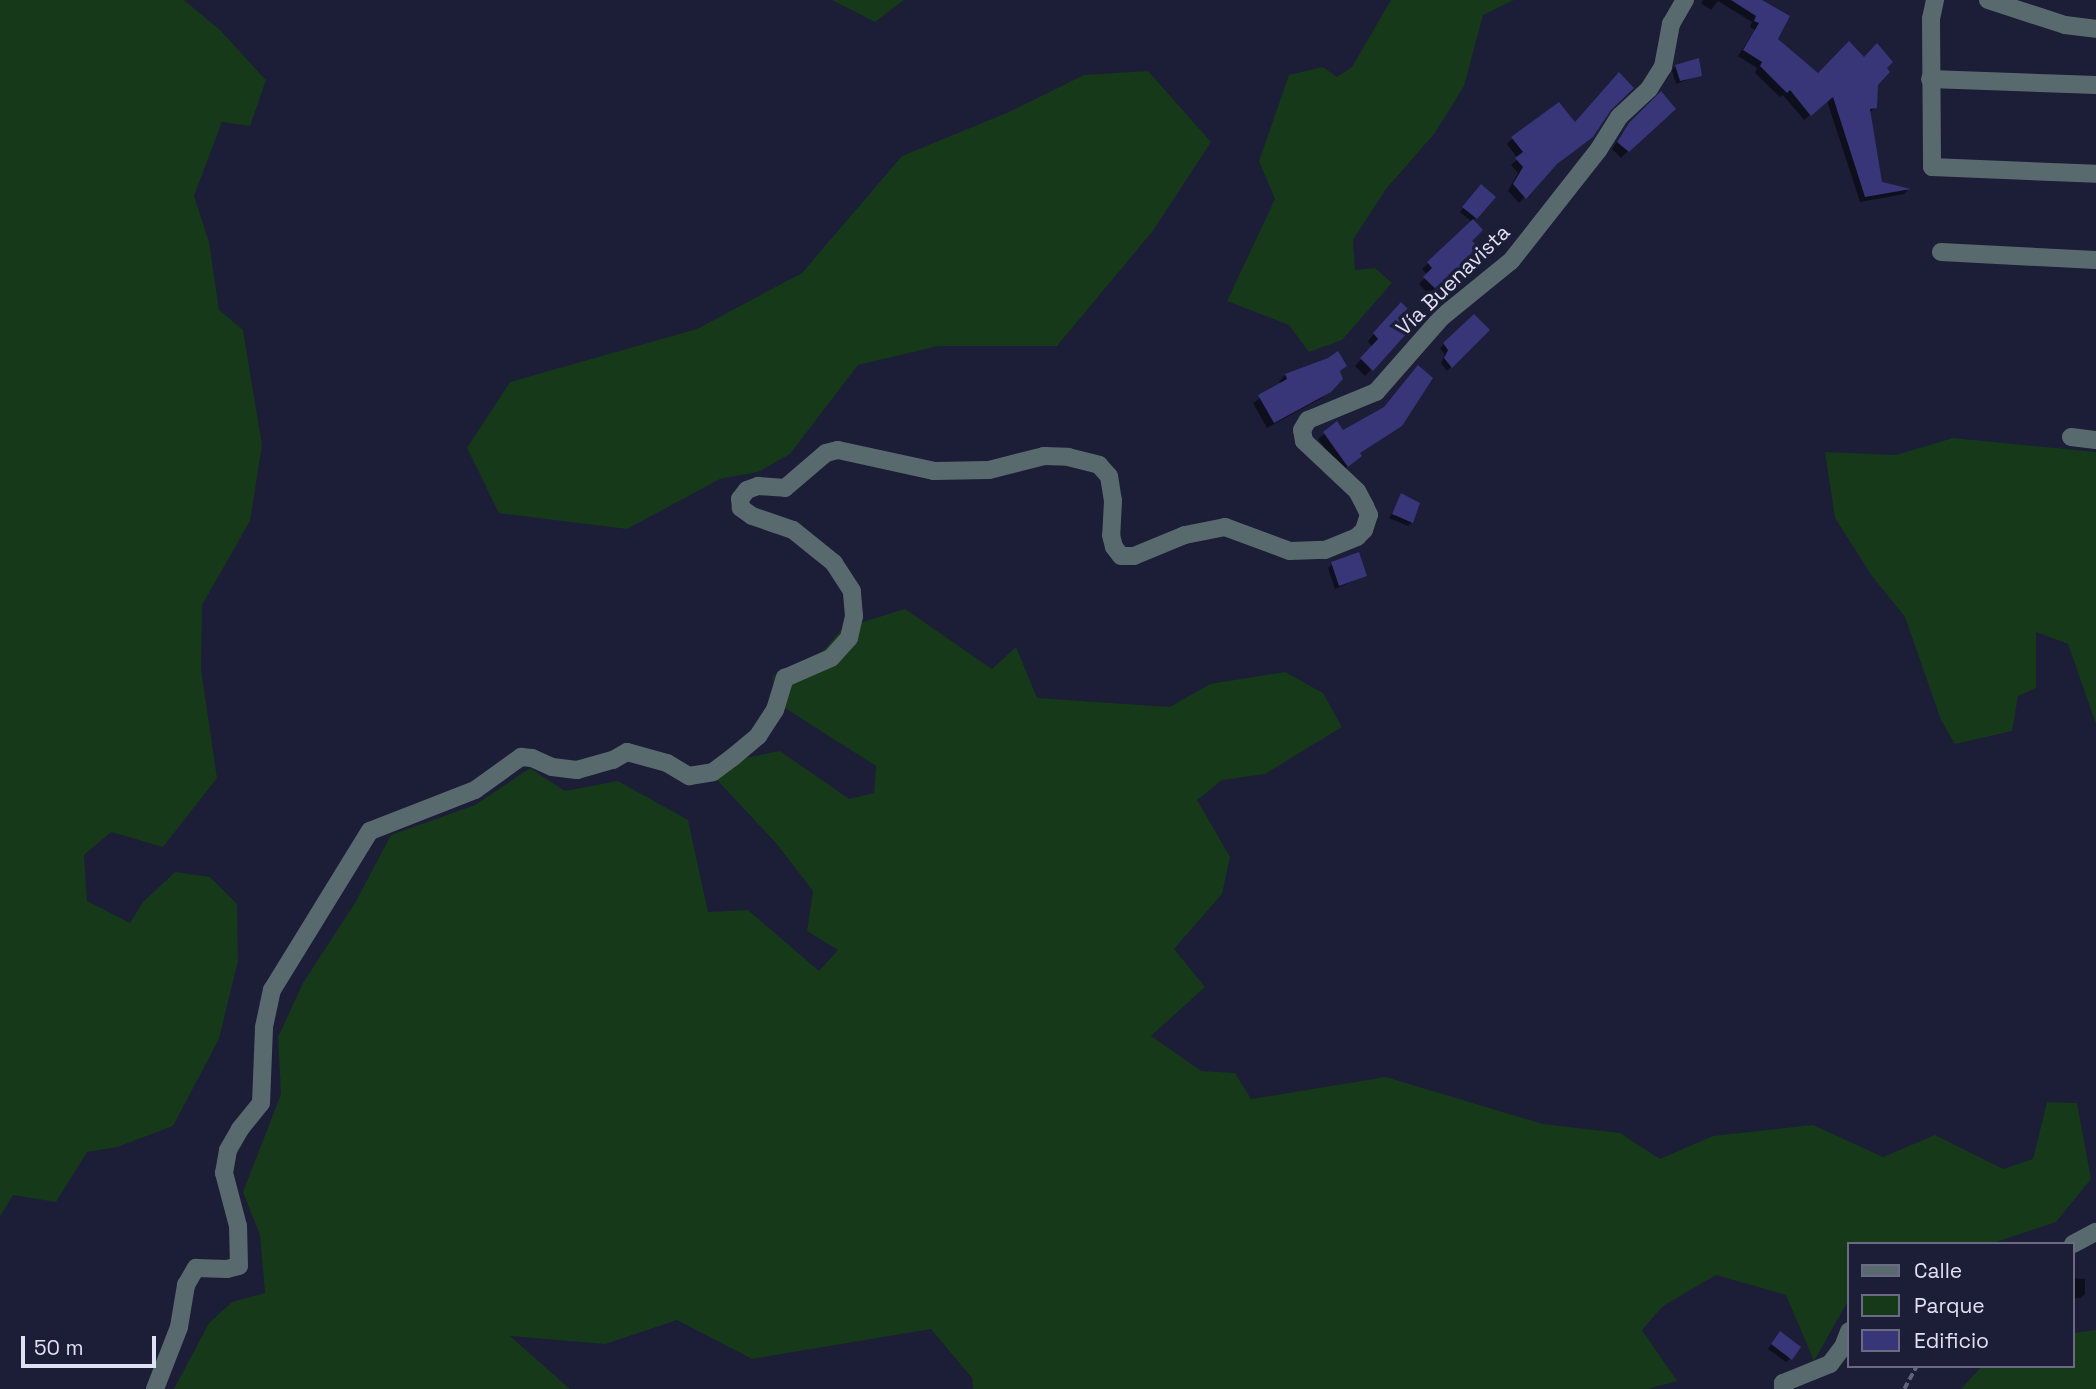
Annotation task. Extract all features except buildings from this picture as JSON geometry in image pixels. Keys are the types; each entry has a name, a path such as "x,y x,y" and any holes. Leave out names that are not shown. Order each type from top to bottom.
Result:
{"street":[{"name":"Vía Buenavista","path":"155,1389 179,1326 186,1285 196,1268 227,1269 239,1266 237,1226 224,1173 228,1150 261,1103 264,1027 272,990 370,831 475,790 521,757 532,758 552,767 577,770 613,760 628,752 667,763 689,776 713,772 758,736 775,710 785,678 831,658 849,638 854,616 852,591 834,563 793,530 752,516 741,508 740,499 747,490 758,486 785,488 802,477 811,463 826,453 838,450 934,471 989,470 1044,456 1068,457 1099,465 1110,475 1113,501 1111,535 1114,547 1121,556 1134,556 1185,535 1225,527 1290,551 1325,550 1357,537 1364,530 1369,515 1357,491 1304,441 1302,430 1308,420 1376,392 1442,317 1511,261 1599,149 1620,116 1649,89 1663,67 1671,24 1685,0"},
{"path":"1935,0 1931,19 1932,167 2096,174"},
{"path":"1987,0 2065,25 2096,29"},
{"path":"1930,79 2096,85"},
{"path":"1941,252 2096,260"},
{"path":"2071,437 2096,440"},
{"path":"2075,1243 2096,1231"},
{"path":"1783,1389 1783,1383 1830,1364 1843,1347 1848,1334"}],"path":[{"path":"1904,1389 1916,1368"}],"green space":[{"path":"0,0 184,0 220,30 266,80 250,126 222,122 194,196 209,242 219,310 243,330 262,445 250,521 202,605 201,669 217,778 163,847 111,832 84,855 87,901 130,923 143,902 175,872 210,877 237,904 238,961 219,1039 173,1126 117,1147 87,1152 56,1202 13,1195 0,1216"},
{"path":"832,0 904,0 875,22"},
{"path":"1391,0 1514,0 1483,15 1464,86 1435,133 1386,189 1353,240 1355,270 1375,268 1392,283 1342,340 1309,352 1289,325 1227,301 1275,199 1259,161 1289,75 1323,67 1337,77 1352,67"},
{"path":"1148,71 1211,142 1152,232 1057,346 938,346 858,365 790,454 758,472 720,479 627,529 499,513 467,448 510,382 697,329 802,273 902,156 1009,112 1084,75"},
{"path":"1953,438 2096,452 2096,724 2068,644 2036,632 2036,688 2018,696 2012,731 1955,744 1941,720 1905,617 1872,576 1835,518 1825,452 1896,455"},
{"path":"905,609 992,669 1016,647 1037,698 1170,707 1210,684 1285,672 1323,693 1342,727 1265,774 1222,780 1197,800 1230,857 1222,894 1174,949 1205,987 1151,1036 1201,1071 1235,1073 1251,1099 1386,1077 1543,1124 1620,1133 1660,1159 1713,1136 1813,1125 1883,1157 1935,1135 2003,1169 2033,1159 2047,1102 2077,1103 2091,1179 2056,1222 1996,1242 1848,1242 1848,1301 1814,1361 1786,1295 1716,1275 1663,1306 1642,1330 1677,1381 1648,1389 973,1389 972,1378 931,1329 752,1359 677,1320 605,1344 510,1336 570,1389 174,1389 209,1323 232,1302 265,1293 260,1235 243,1192 281,1094 278,1037 303,983 355,903 391,835 475,805 530,768 565,791 618,781 688,820 708,912 748,910 819,971 838,950 807,931 813,891 776,843 704,766 780,751 849,799 874,793 876,766 774,701 773,676 823,651 843,628"},
{"path":"2096,1330 2096,1389 1961,1389 1980,1368 2075,1368 2075,1333"}]}
